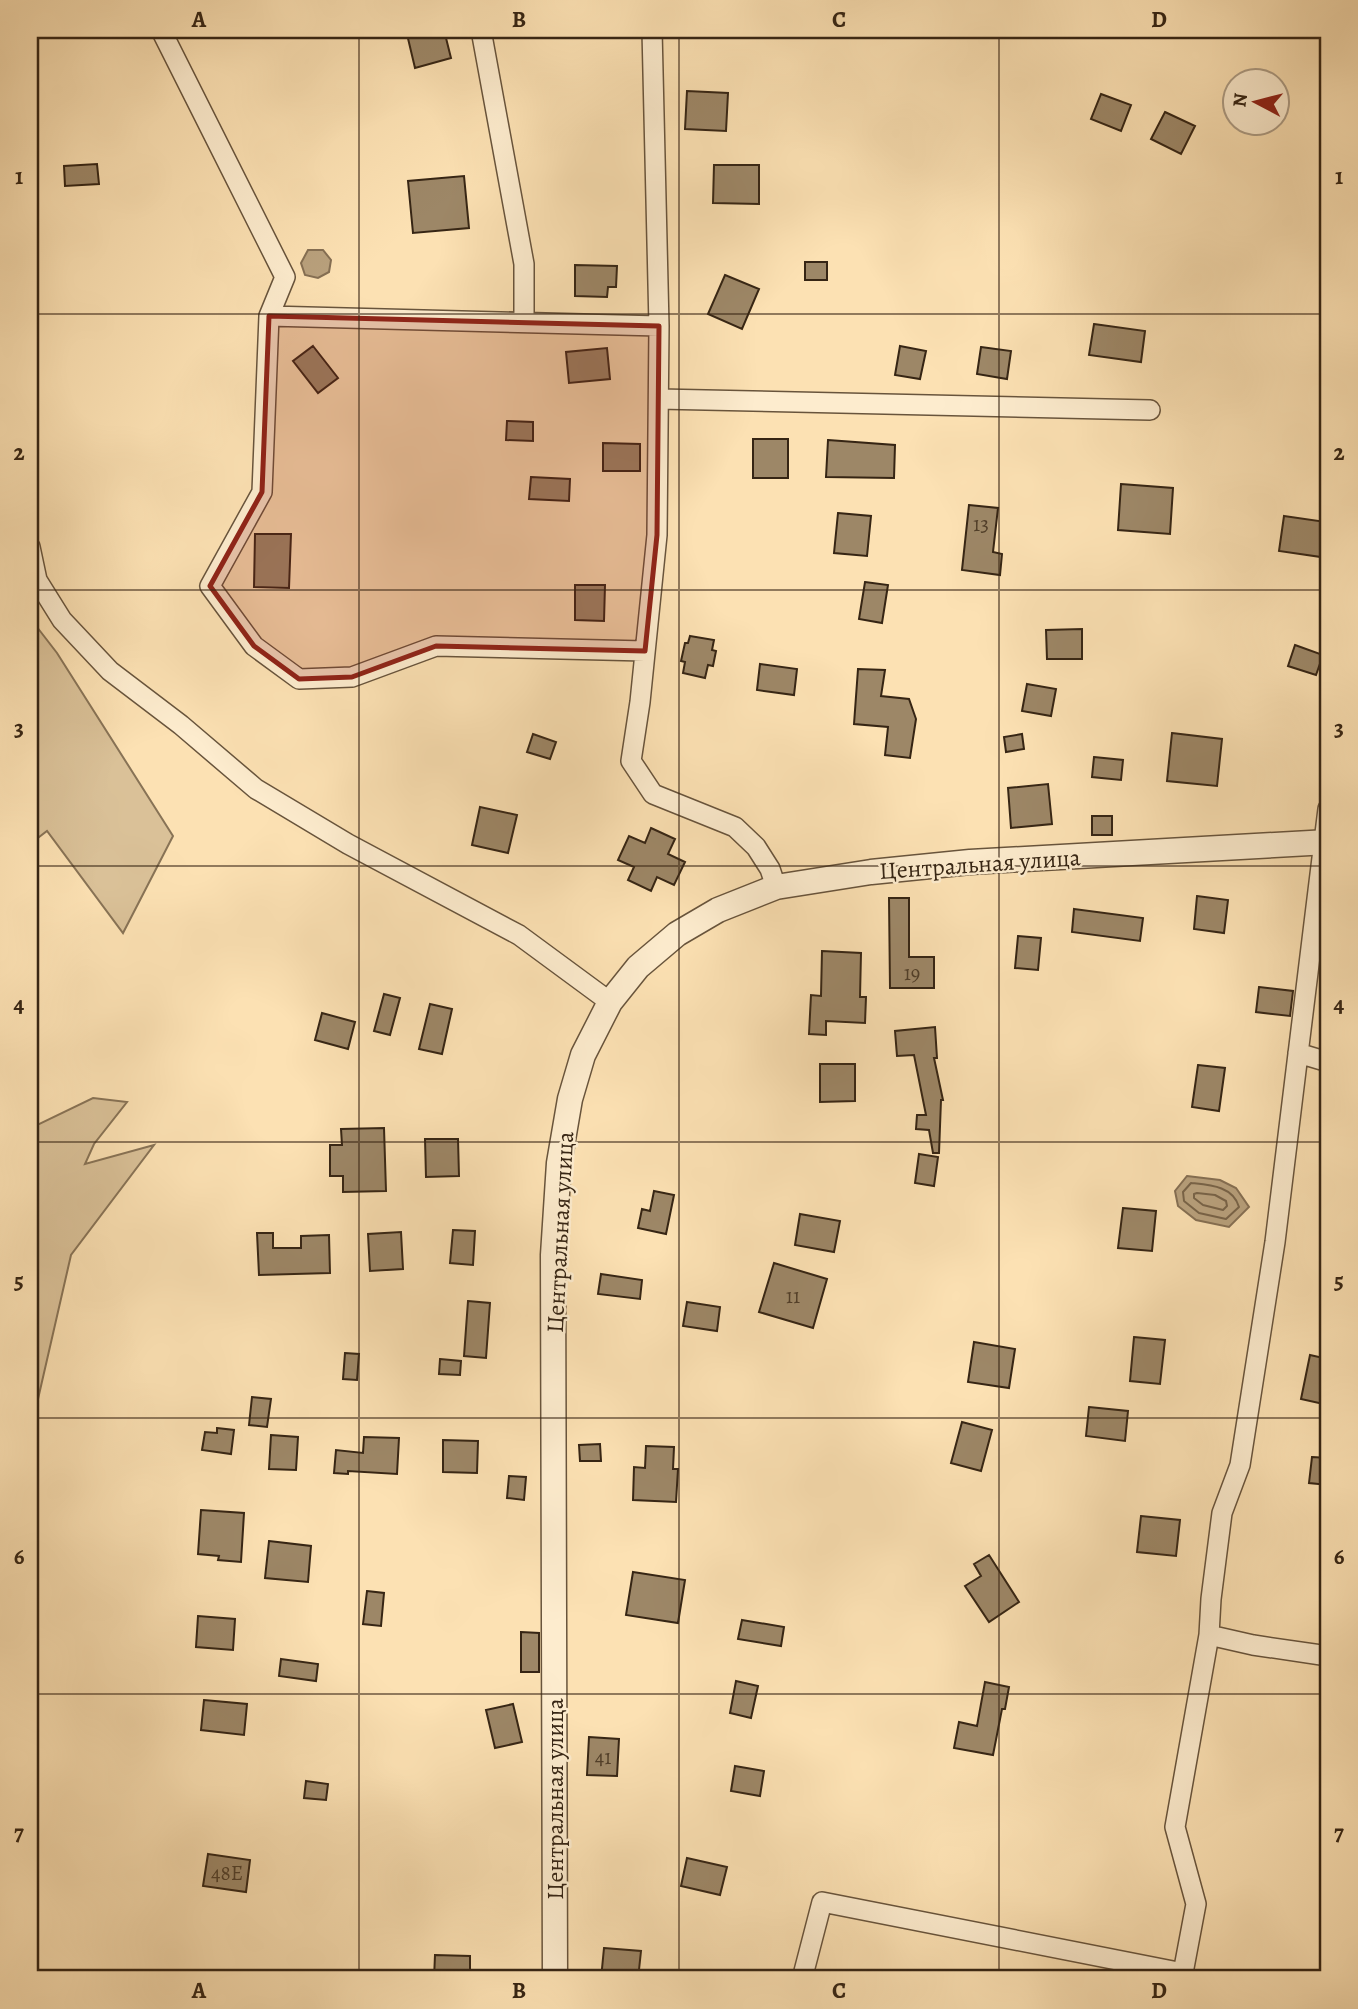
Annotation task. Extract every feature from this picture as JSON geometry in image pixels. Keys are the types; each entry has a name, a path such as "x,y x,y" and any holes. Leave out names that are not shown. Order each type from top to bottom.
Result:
{"street":[{"path":"160,30 285,277 269,316 262,492 210,586 254,646 299,679 352,677 436,646 645,651"},
{"path":"481,30 524,264 524,322"},
{"path":"652,30 659,326 657,535 631,761 653,794 735,827 756,846 770,869 776,887"},
{"path":"269,316 659,326"},
{"path":"659,399 1150,410"},
{"path":"30,547 37,580 62,620 110,671 256,789 348,844 519,935 610,1002"},
{"path":"802,1979 822,1902 1183,1973 1196,1904 1175,1827 1209,1634 1222,1513 1240,1465 1275,1242 1328,809"},
{"name":"Центральная улица","path":"555,1979 554,1242 559,1163 570,1099 583,1055 610,1002 638,967 677,934 718,910 776,887 870,872 970,862 1326,842"},
{"path":"1298,1053 1328,1062"},
{"path":"1209,1634 1253,1645 1328,1656"}],"highlighted area":[{"path":"269,316 659,326 657,535 645,651 436,646 352,677 299,679 254,646 210,586 262,492"}],"shaded area":[{"path":"30,618 57,653 173,836 123,933 47,831 30,844"},
{"path":"93,1098 127,1102 94,1144 85,1164 154,1145 71,1255 30,1434 30,1218 35,1207 30,1204 30,1130"}],"water":[{"path":"308,250 323,250 331,260 329,272 318,278 305,275 301,263"},
{"path":"1187,1176 1220,1180 1236,1188 1249,1207 1229,1227 1196,1220 1178,1206 1175,1191"}],"building":[{"path":"406,30 444,30 451,58 415,68"},
{"path":"687,91 728,93 726,131 685,129"},
{"path":"1101,94 1131,105 1121,131 1091,119"},
{"path":"1165,112 1195,126 1181,154 1151,139"},
{"path":"97,164 99,184 65,186 64,166"},
{"path":"714,165 759,165 759,204 713,203"},
{"path":"464,176 469,228 413,233 408,181"},
{"path":"805,262 827,262 827,280 805,280"},
{"path":"575,265 617,266 616,287 608,287 607,297 575,296"},
{"path":"725,275 759,289 742,329 708,314"},
{"path":"1094,324 1145,331 1141,362 1089,355"},
{"path":"313,346 338,378 318,393 293,361"},
{"path":"900,346 926,351 920,379 895,375"},
{"path":"981,347 1011,351 1007,379 977,374"},
{"path":"607,348 610,379 569,383 566,352"},
{"path":"507,421 533,422 533,441 506,440"},
{"path":"753,439 788,439 788,478 753,478"},
{"path":"828,440 895,445 894,478 826,477"},
{"path":"603,443 640,444 640,471 603,471"},
{"path":"531,477 570,479 569,501 529,499"},
{"path":"1121,484 1173,488 1170,534 1118,530"},
{"path":"969,505 998,508 993,552 1002,554 1000,575 962,570"},
{"path":"838,513 871,516 867,556 834,553"},
{"path":"1284,516 1326,522 1321,557 1279,551"},
{"path":"255,534 291,534 289,588 254,587"},
{"path":"865,582 888,585 882,623 859,619"},
{"path":"575,585 605,585 604,621 575,620"},
{"path":"1082,629 1082,659 1047,659 1046,630"},
{"path":"690,636 714,640 712,650 716,651 713,666 708,665 705,678 683,673 685,662 681,661 685,643 688,643"},
{"path":"1295,645 1323,655 1316,675 1288,666"},
{"path":"760,664 797,669 794,695 757,690"},
{"path":"858,669 885,670 881,696 909,699 916,719 910,758 885,755 888,727 854,724"},
{"path":"1027,684 1056,689 1051,716 1022,711"},
{"path":"1172,733 1222,739 1217,786 1167,781"},
{"path":"533,734 556,742 550,759 527,752"},
{"path":"1022,734 1024,749 1006,752 1004,737"},
{"path":"1094,757 1123,760 1121,780 1092,777"},
{"path":"1048,784 1052,824 1011,828 1008,788"},
{"path":"480,807 517,815 508,853 472,845"},
{"path":"1092,816 1112,816 1112,835 1092,835"},
{"path":"651,828 675,839 668,854 685,862 674,885 657,877 651,891 628,880 634,867 618,860 629,836 645,843"},
{"path":"1197,896 1228,900 1224,933 1194,929"},
{"path":"889,898 909,898 909,957 934,957 934,988 890,988"},
{"path":"1074,909 1143,918 1140,941 1072,932"},
{"path":"1018,936 1041,938 1038,970 1015,968"},
{"path":"822,951 861,953 860,997 866,997 865,1023 826,1021 826,1035 809,1034 811,995 821,996"},
{"path":"1259,987 1293,991 1290,1016 1256,1012"},
{"path":"384,994 400,998 390,1035 374,1031"},
{"path":"430,1004 452,1009 442,1054 419,1049"},
{"path":"322,1013 355,1022 348,1049 315,1040"},
{"path":"935,1027 937,1058 934,1058 943,1100 939,1153 933,1153 929,1130 916,1129 917,1115 926,1115 914,1055 897,1056 895,1031"},
{"path":"820,1064 855,1064 855,1101 820,1102"},
{"path":"1198,1065 1225,1068 1219,1111 1192,1107"},
{"path":"384,1128 386,1191 343,1192 343,1176 330,1176 330,1145 342,1145 341,1129"},
{"path":"425,1139 458,1139 459,1176 426,1177"},
{"path":"919,1154 938,1157 934,1186 915,1183"},
{"path":"654,1191 674,1195 666,1234 638,1228 642,1209 650,1211"},
{"path":"1123,1208 1156,1211 1152,1251 1118,1248"},
{"path":"800,1214 840,1221 834,1252 795,1245"},
{"path":"453,1230 475,1231 473,1265 450,1263"},
{"path":"401,1232 403,1269 370,1271 368,1234"},
{"path":"257,1233 273,1233 273,1248 301,1248 301,1236 329,1235 330,1273 259,1275"},
{"path":"774,1263 827,1279 813,1328 759,1312"},
{"path":"601,1274 642,1280 640,1299 598,1294"},
{"path":"468,1301 490,1303 486,1358 464,1356"},
{"path":"687,1302 720,1307 717,1331 683,1326"},
{"path":"1134,1337 1165,1340 1160,1384 1130,1381"},
{"path":"974,1342 1015,1349 1009,1388 968,1382"},
{"path":"345,1353 359,1354 357,1380 343,1379"},
{"path":"1310,1355 1328,1359 1328,1405 1301,1399"},
{"path":"440,1359 461,1361 460,1375 439,1374"},
{"path":"252,1397 271,1399 267,1427 249,1425"},
{"path":"1089,1407 1128,1411 1125,1441 1086,1436"},
{"path":"962,1422 992,1430 981,1471 951,1463"},
{"path":"217,1428 234,1430 231,1454 202,1450 205,1432 217,1433"},
{"path":"271,1435 298,1437 296,1470 269,1469"},
{"path":"364,1437 399,1438 397,1474 348,1471 348,1474 334,1473 336,1450 363,1453"},
{"path":"443,1440 478,1441 477,1473 443,1472"},
{"path":"600,1444 601,1461 580,1461 579,1445"},
{"path":"646,1446 674,1447 673,1469 678,1469 676,1502 633,1500 634,1467 645,1468"},
{"path":"1312,1457 1328,1458 1328,1485 1309,1483"},
{"path":"509,1476 526,1477 524,1500 507,1498"},
{"path":"201,1510 244,1513 241,1562 218,1560 219,1556 198,1554"},
{"path":"1141,1516 1180,1520 1176,1556 1137,1552"},
{"path":"269,1541 311,1546 308,1582 265,1578"},
{"path":"989,1555 1019,1602 989,1622 965,1586 981,1576 974,1564"},
{"path":"633,1572 685,1580 678,1623 626,1615"},
{"path":"367,1591 384,1593 381,1626 363,1624"},
{"path":"198,1616 235,1619 233,1650 196,1647"},
{"path":"742,1620 784,1627 781,1646 738,1639"},
{"path":"521,1632 539,1633 539,1672 521,1672"},
{"path":"281,1659 318,1664 316,1681 279,1676"},
{"path":"736,1681 758,1686 751,1718 730,1713"},
{"path":"985,1682 1009,1687 993,1755 954,1748 959,1722 977,1726"},
{"path":"204,1700 247,1704 244,1735 201,1730"},
{"path":"513,1704 522,1742 495,1748 486,1710"},
{"path":"589,1737 619,1739 617,1776 587,1775"},
{"path":"735,1766 764,1771 760,1796 731,1791"},
{"path":"306,1781 328,1784 326,1800 304,1798"},
{"path":"208,1854 250,1860 246,1892 203,1886"},
{"path":"687,1858 727,1867 720,1895 681,1886"},
{"path":"604,1948 641,1951 638,1979 601,1979"},
{"path":"435,1955 470,1956 470,1979 434,1979"}]}
